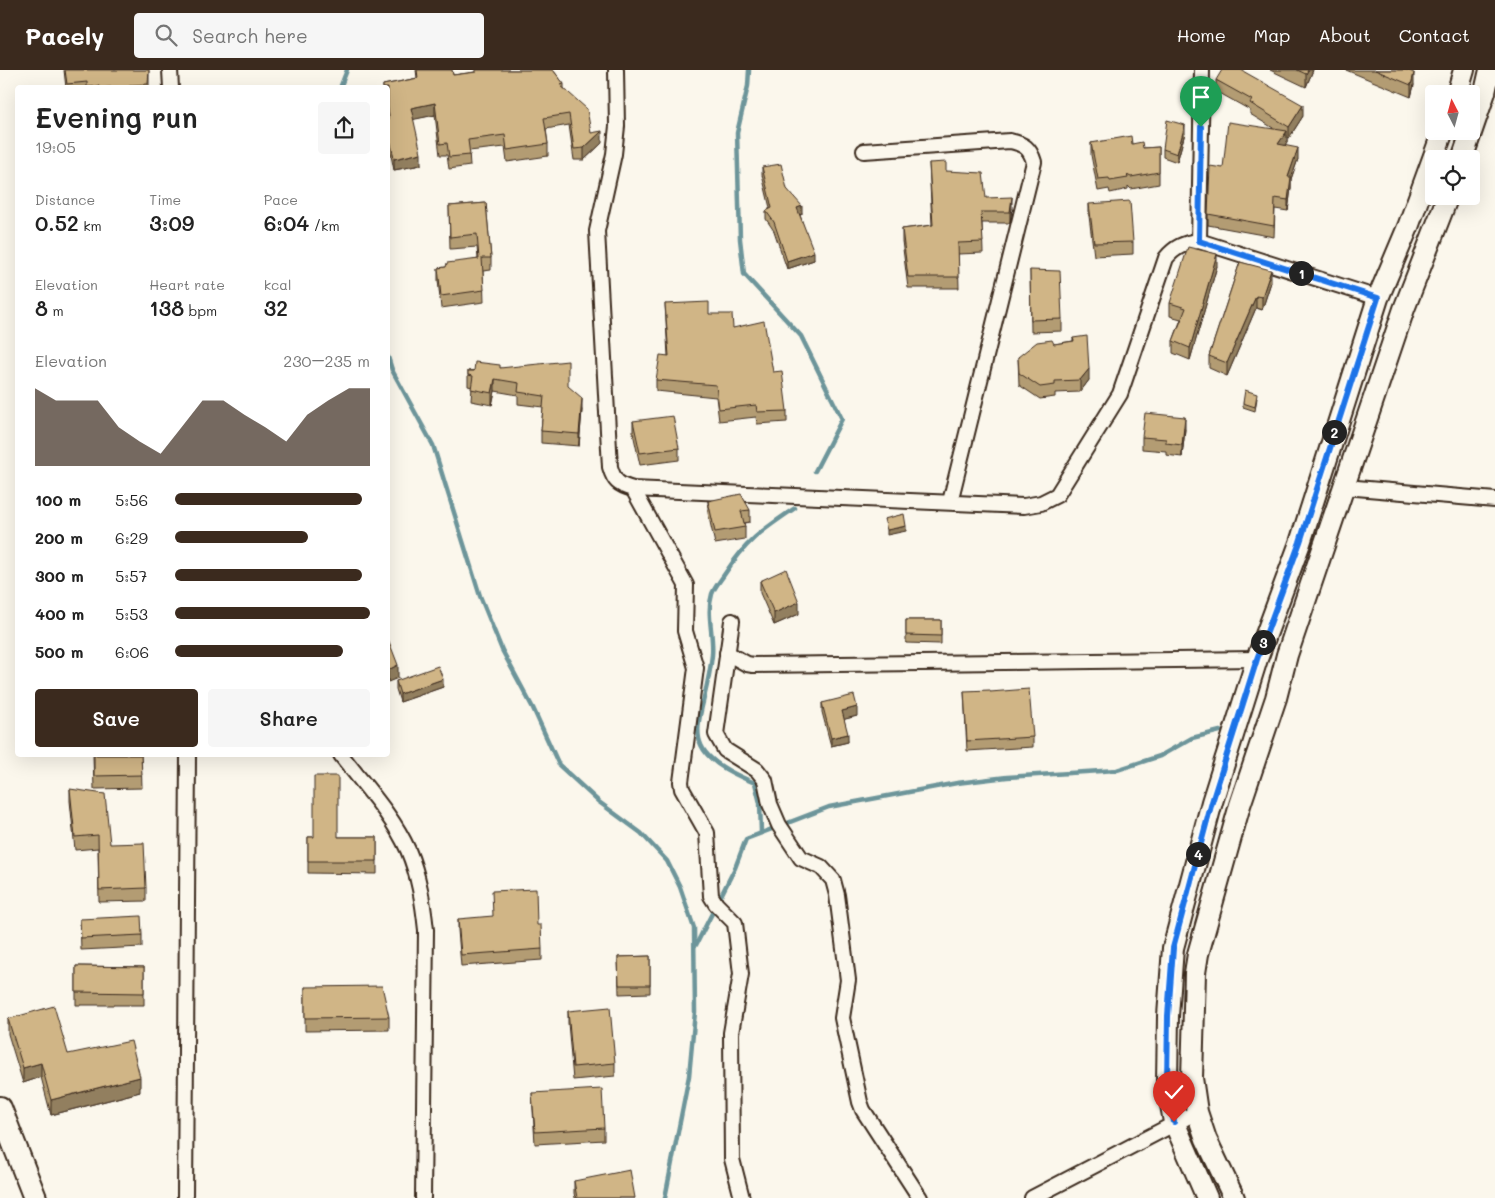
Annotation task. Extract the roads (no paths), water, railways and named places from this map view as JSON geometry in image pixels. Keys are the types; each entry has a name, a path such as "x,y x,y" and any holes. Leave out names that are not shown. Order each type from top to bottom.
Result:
{"main road":[{"path":"0,1108 36,1198"}],"street":[{"path":"170,70 170,85"},
{"path":"616,70 617,126 614,154 597,231 610,467 614,479 620,486 1024,506 1041,503 1057,495 1120,394 1166,258 1173,250 1187,242 1199,241 1378,298"},
{"path":"1199,241 1202,70"},
{"path":"1460,85 1464,70"},
{"path":"1465,150 1485,92 1490,70"},
{"path":"1207,1198 1174,1122 1167,1082 1168,1016 1173,948 1212,802 1257,659 1300,542 1378,298 1408,227 1440,140"},
{"path":"864,151 1010,141 1022,144 1030,151 1034,162 950,502"},
{"path":"1234,1198 1206,1139 1197,1112 1192,1078 1194,1003 1198,954 1240,805 1276,698 1287,655 1404,310 1445,205"},
{"path":"1345,487 1495,500"},
{"path":"633,488 686,585 685,631 696,668 681,782 682,789 707,833 711,896 716,904 735,922 741,981 731,1033 732,1160 742,1198"},
{"path":"732,621 716,734 724,750 757,770 766,780 770,804 780,825 801,858 821,867 833,880 837,895 848,980 842,1018 860,1102 863,1110 920,1198"},
{"path":"727,653 747,664 753,665 1257,659"},
{"path":"185,1198 188,757"},
{"path":"343,757 393,824 408,849 417,873 423,901 426,930 423,1198"},
{"path":"1032,1198 1174,1122 1197,1112"}],"waterway":[{"path":"341,85 347,70"},
{"path":"749,70 748,86 737,133 740,239 744,274 801,336 842,419 815,471"},
{"path":"390,364 433,445 480,596 502,650 533,708 559,765 599,802 641,833 667,861 680,887 694,928 695,1012 689,1076 665,1198"},
{"path":"761,832 760,803 755,783 728,770 711,758 701,746 698,732 712,655 710,602 716,587 748,544 795,508"},
{"path":"696,945 735,868 746,839 829,807 957,783 1007,777 1117,770 1160,756 1192,738 1220,731"}]}
